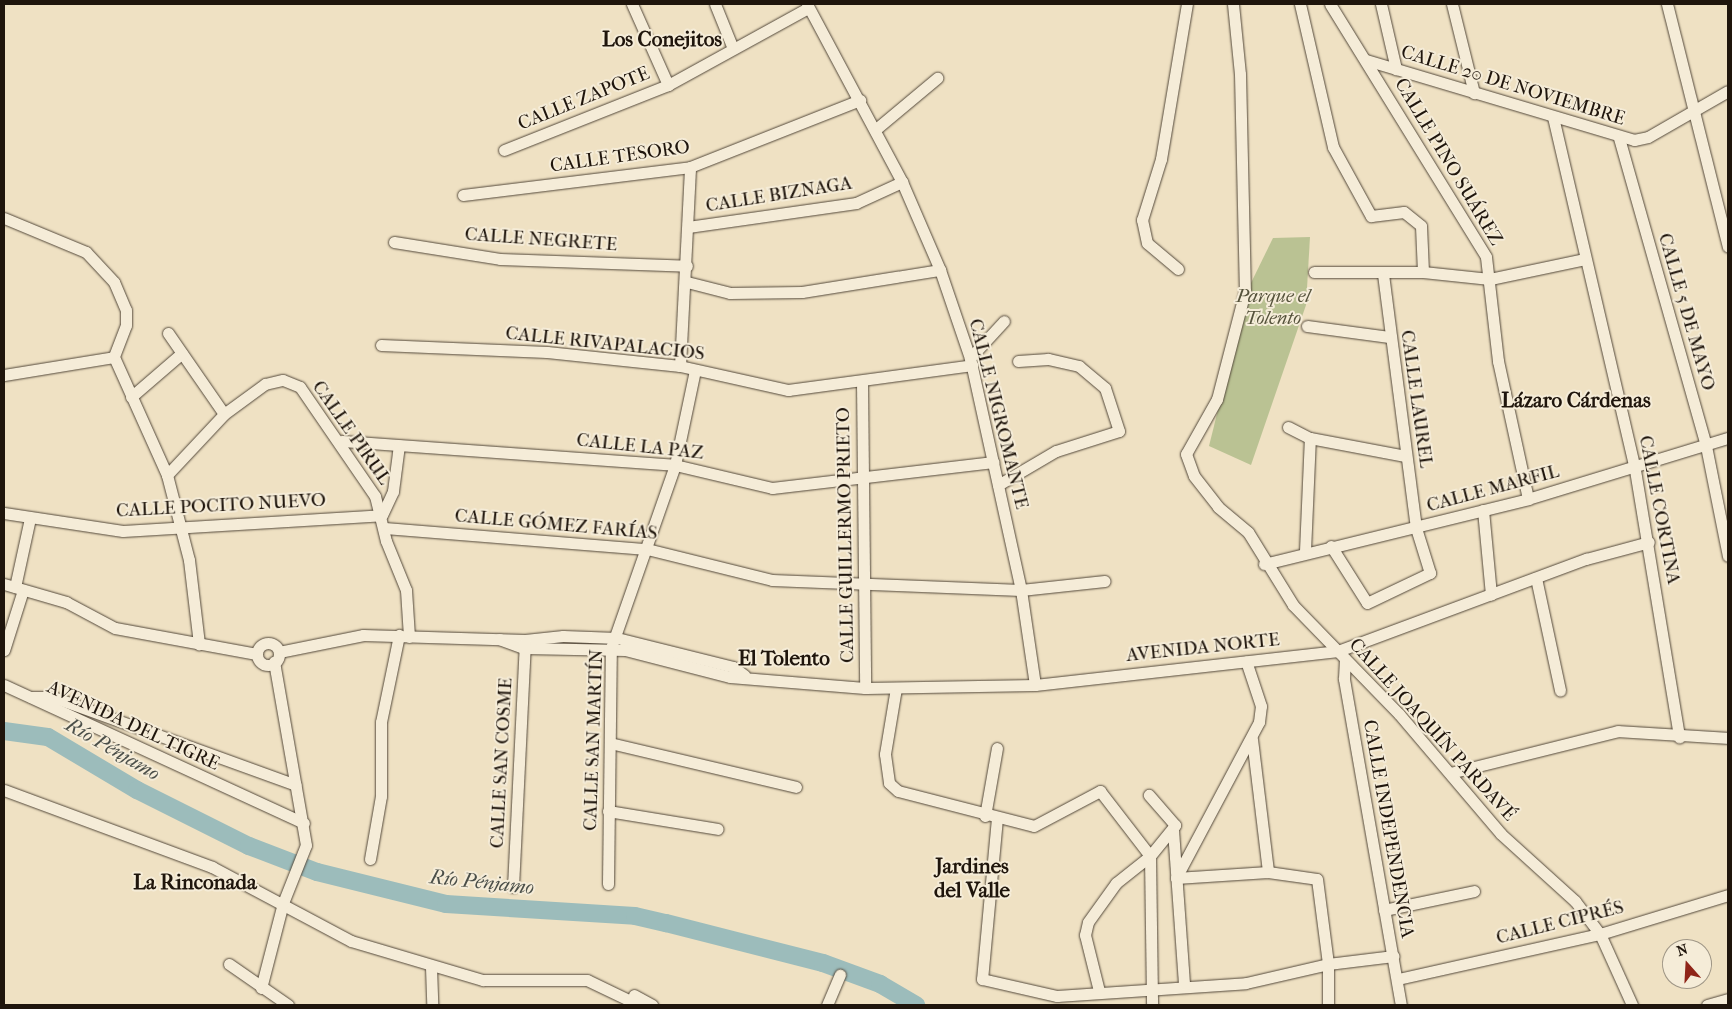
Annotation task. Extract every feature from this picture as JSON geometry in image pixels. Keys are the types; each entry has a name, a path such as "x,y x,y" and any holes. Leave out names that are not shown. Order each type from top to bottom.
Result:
{"street":[{"path":"632,4 668,85"},
{"path":"715,4 732,46"},
{"path":"1178,268 1147,243 1142,220 1161,160 1187,4"},
{"name":"CALLE JOAQUÍN PARDAVÉ","path":"1233,4 1240,74 1245,291 1217,399 1186,454 1194,476 1218,506 1248,532 1264,564 1293,605 1450,773 1502,834 1576,901 1600,934 1632,1005"},
{"path":"1300,4 1333,147 1371,216 1404,212 1421,226 1423,272"},
{"name":"CALLE PINO SUÁREZ","path":"1330,4 1486,257 1498,361 1528,499"},
{"path":"1381,4 1396,69"},
{"path":"1452,4 1474,93"},
{"path":"1668,4 1697,110 1728,246"},
{"name":"CALLE ZAPOTE","path":"504,150 668,85 732,46 808,6"},
{"name":"CALLE NIGROMANTE","path":"808,6 860,100 902,182 940,270 971,361 1021,590 1035,685"},
{"name":"CALLE 20 DE NOVIEMBRE","path":"1366,60 1619,138 1648,137 1728,91"},
{"path":"876,130 937,78"},
{"name":"CALLE TESORO","path":"463,195 690,167 860,100"},
{"name":"CALLE CORTINA","path":"1553,117 1649,542 1679,737"},
{"name":"CALLE 5 DE MAYO","path":"1619,138 1706,446 1728,556"},
{"path":"680,366 687,282 690,167"},
{"name":"CALLE BIZNAGA","path":"688,226 856,203 902,182"},
{"path":"4,218 86,252 114,282 126,310 126,325 114,357 167,475 181,525 199,644"},
{"name":"CALLE NEGRETE","path":"394,242 500,258 687,266"},
{"path":"1314,272 1383,274 1423,272 1490,279 1585,258"},
{"path":"687,282 730,293 802,292 940,270"},
{"name":"CALLE LAUREL","path":"1331,546 1363,600 1374,602 1430,573 1416,528 1389,337 1383,274"},
{"path":"971,361 1004,321"},
{"path":"1307,326 1389,337"},
{"path":"167,475 224,414 168,333"},
{"name":"CALLE RIVAPALACIOS","path":"381,345 547,352 680,366 788,390 862,382 971,361"},
{"path":"131,397 182,353"},
{"path":"4,375 114,357"},
{"path":"998,485 1056,451 1119,430 1104,388 1079,366 1048,359 1018,361"},
{"name":"CALLE SAN MARTÍN","path":"608,884 608,811 614,643 675,465 695,370"},
{"name":"CALLE PIRUL","path":"224,414 265,384 282,380 300,387 341,442 382,515"},
{"name":"CALLE GUILLERMO PRIETO","path":"862,382 862,584 866,688"},
{"path":"1288,427 1310,438 1405,456"},
{"path":"1305,551 1310,438"},
{"name":"CALLE MARFIL","path":"1264,564 1305,551 1416,528 1528,499 1634,470 1728,438"},
{"name":"CALLE LA PAZ","path":"341,442 400,444 675,465 772,488 862,480 993,462"},
{"path":"370,859 381,796 381,722 404,636 406,590 384,528 382,515 392,490 400,444"},
{"path":"1483,510 1491,595"},
{"name":"CALLE POCITO NUEVO","path":"4,513 123,531 181,525 382,515"},
{"path":"4,650 14,587 30,518"},
{"name":"CALLE GÓMEZ FARÍAS","path":"384,528 647,549 772,580 1021,590 1105,581"},
{"name":"AVENIDA NORTE","path":"277,657 326,640 404,636 499,639 524,644 562,636 614,643 733,667 744,676 866,688 1035,685 1246,662 1341,655 1536,578 1649,542"},
{"path":"1536,578 1560,690"},
{"path":"14,587 66,602 115,628 258,654 266,664 277,657"},
{"path":"258,654 265,643 276,646 306,845 283,903 262,988"},
{"name":"CALLE SAN COSME","path":"513,887 524,644"},
{"name":"CALLE INDEPENDENCIA","path":"1341,655 1401,1005"},
{"path":"1176,878 1252,739 1261,706 1246,662"},
{"name":"AVENIDA DEL TIGRE","path":"4,685 304,823"},
{"path":"896,688 885,754 889,783 898,791 991,817 1034,826 1100,792 1150,856 1152,1005"},
{"path":"30,697 53,697 296,785"},
{"path":"1450,773 1618,731 1679,737 1728,738"},
{"path":"1252,739 1268,872"},
{"path":"610,743 796,788"},
{"path":"997,748 991,817 982,979 1057,996 1152,986 1246,983 1328,964 1394,956"},
{"path":"4,790 212,867 283,903 351,941 431,968 484,980 587,980 639,1005"},
{"path":"1149,796 1174,828 1184,984"},
{"path":"608,811 718,829"},
{"path":"1099,991 1085,935 1088,922 1116,883 1150,856 1174,828"},
{"path":"1176,878 1268,872 1317,879 1328,964 1328,1005"},
{"path":"1384,910 1474,891"},
{"name":"CALLE CIPRÉS","path":"1398,979 1600,934 1728,895"},
{"path":"229,964 288,1005"},
{"path":"431,968 432,1005"},
{"path":"827,1005 840,975"},
{"path":"603,987 609,982 652,1005"},
{"path":"1707,1005 1728,999"}],"green space":[{"name":"Parque el Tolento","path":"1310,237 1306,305 1251,465 1209,446 1248,289 1273,238"}],"waterway":[{"name":"Río Pénjamo","path":"4,731 48,737 137,790 249,846 317,872 446,904 635,916 823,963 880,984 916,1005"}],"district":[{"name":"Los Conejitos","path":"662,39"},
{"name":"Lázaro Cárdenas","path":"1576,400"},
{"name":"El Tolento","path":"784,658"},
{"name":"Jardines del Valle","path":"972,878"},
{"name":"La Rinconada","path":"195,882"}]}
